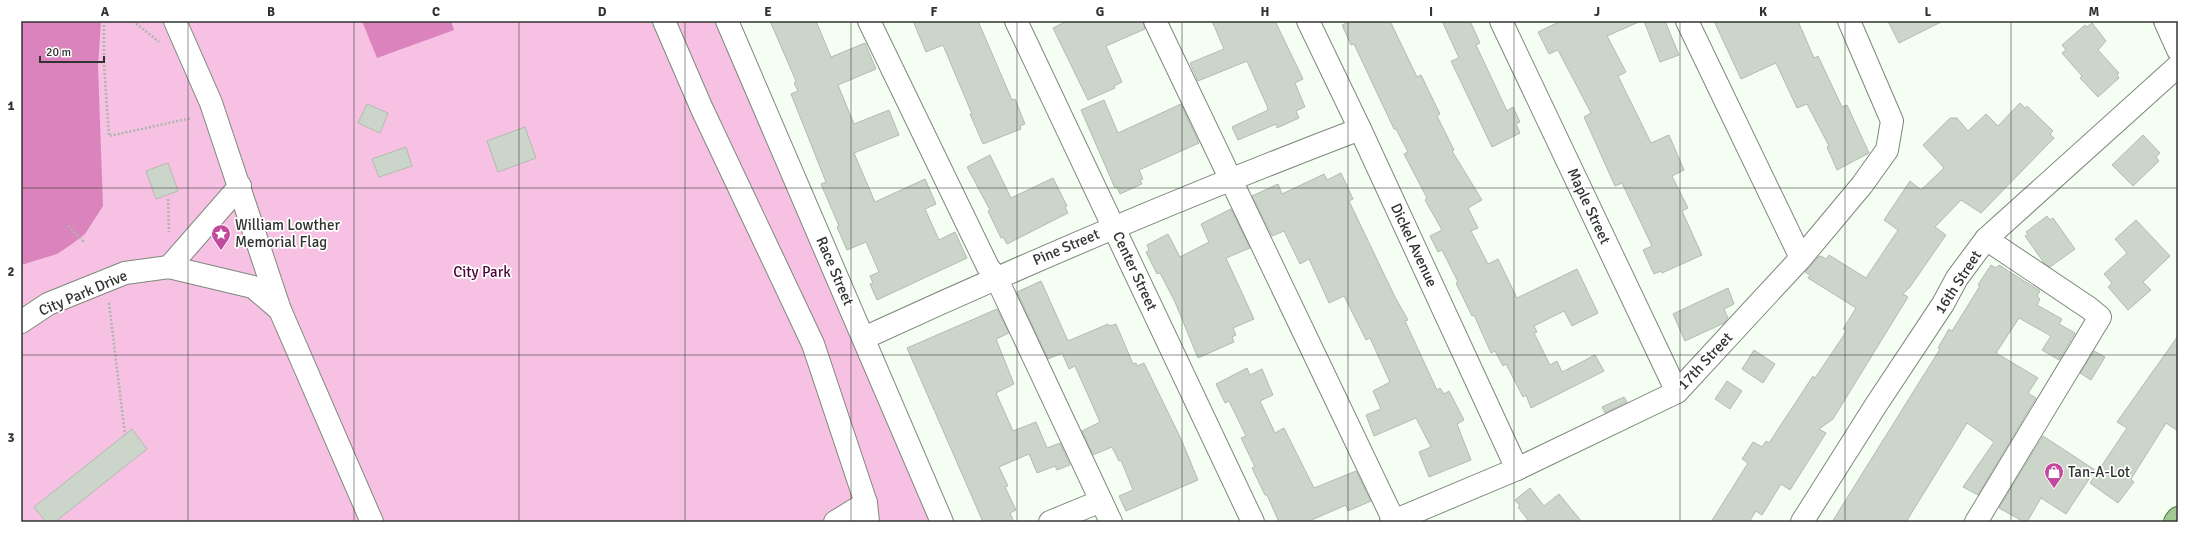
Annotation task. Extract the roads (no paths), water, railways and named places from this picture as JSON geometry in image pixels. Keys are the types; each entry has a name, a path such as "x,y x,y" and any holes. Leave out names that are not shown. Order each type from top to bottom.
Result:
{"main road":[{"path":"2175,522 2178,518"}],"street":[{"path":"175,21 214,113 240,186 280,310 372,522"},
{"path":"664,21 705,116 813,344 867,512 835,522"},
{"name":"Race Street","path":"728,21 942,522"},
{"path":"869,21 988,267 996,277 1111,522"},
{"name":"Center Street","path":"1016,21 1253,522"},
{"path":"1155,21 1393,521"},
{"name":"Dickel Avenue","path":"1308,21 1360,129 1517,469"},
{"name":"Maple Street","path":"1500,21 1677,392"},
{"path":"1687,21 1801,258"},
{"name":"17th Street","path":"1393,521 1517,469 1677,392 1801,258 1862,185 1887,150 1892,121 1849,21"},
{"path":"2165,21 2178,50"},
{"name":"16th Street","path":"1802,522 1943,304 1957,278 1986,239 2178,66"},
{"name":"Pine Street","path":"864,338 996,277 1114,226 1230,178 1360,129"},
{"path":"169,267 240,186"},
{"path":"1976,522 2100,317 2089,308 1986,239"},
{"name":"City Park Drive","path":"21,322 48,304 106,280 125,273 169,267 253,287 280,310"},
{"path":"1050,522 1101,501"}],"place":[{"name":"William Lowther Memorial Flag","path":"221,251"},
{"name":"Tan-A-Lot","path":"2054,489"}],"park label":[{"name":"City Park","path":"482,272"}]}
